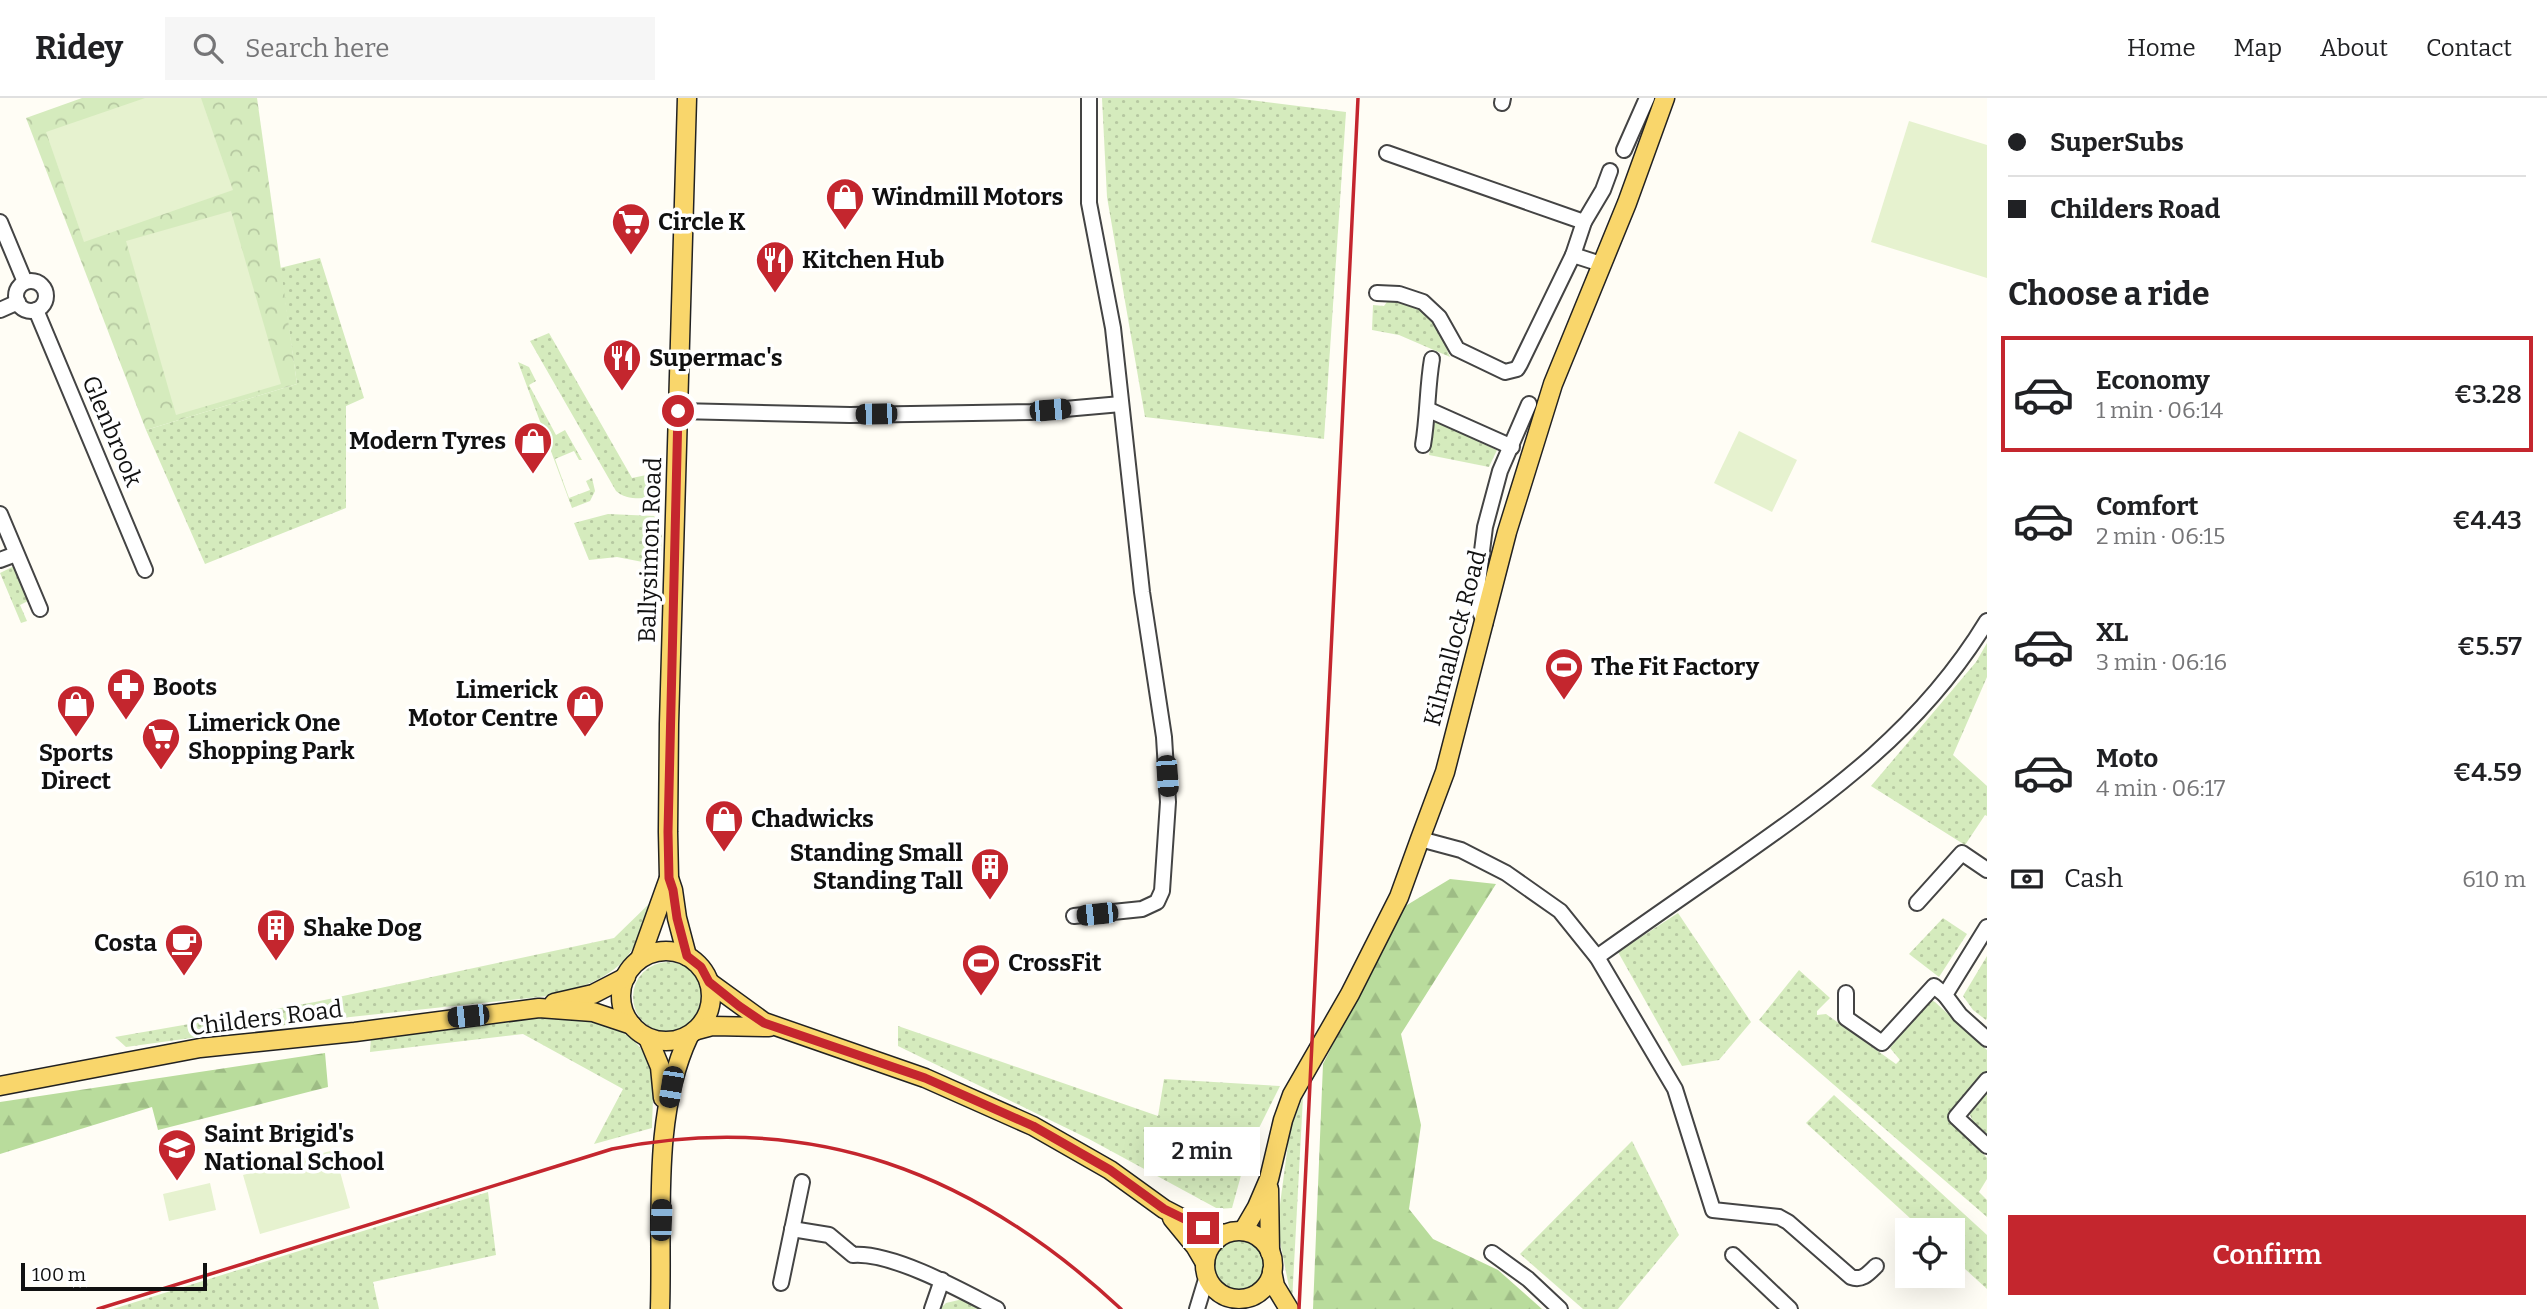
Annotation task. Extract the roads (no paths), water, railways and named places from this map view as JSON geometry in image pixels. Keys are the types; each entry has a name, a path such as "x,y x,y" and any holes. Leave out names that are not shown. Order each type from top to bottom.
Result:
{"main road":[{"name":"Ballysimon Road","path":"687,98 669,724 669,878 687,956"},
{"name":"Kilmallock Road","path":"1243,1231 1269,1179 1292,1095 1355,984 1399,897 1444,772 1507,532 1553,384 1627,203 1665,98"},
{"name":"Ballysimon Road","path":"640,960 669,878"},
{"path":"660,1309 665,1126 660,1067 648,1038 632,1025 625,1014 622,989 626,977 640,960 658,952 668,951 687,956 701,967 709,982 711,1001 709,1010 693,1033 671,1087 665,1126"},
{"name":"Childers Road","path":"0,1086 200,1048 355,1032 539,1008 593,994 626,977"},
{"path":"709,982 752,1015 779,1028 925,1078 1033,1126 1110,1170 1164,1209 1191,1223 1223,1234 1243,1231 1259,1238 1266,1244 1275,1286 1289,1309"},
{"name":"Childers Road","path":"539,1008 593,1012 632,1025"},
{"path":"648,1038 669,1041 712,1026 779,1028"},
{"name":"Kilmallock Road","path":"1269,1179 1271,1262"},
{"path":"1164,1209 1195,1246 1220,1293 1229,1297 1260,1300 1279,1309"},
{"path":"1206,1270 1212,1244 1223,1234"},
{"path":"1246,1298 1260,1291 1266,1284 1271,1262"}],"street":[{"path":"1074,916 1142,909 1155,905 1163,891 1168,802 1164,737 1142,592 1113,328 1089,203 1089,98"},
{"path":"1624,150 1647,98"},
{"path":"1387,153 1584,222"},
{"path":"1377,293 1398,294 1423,303 1444,324 1457,349 1495,369 1511,371 1520,364 1610,171"},
{"path":"0,222 25,282"},
{"path":"1573,255 1601,264"},
{"path":"34,281 45,290 44,303 36,310 24,309 18,302 18,289 25,282 34,281"},
{"path":"0,310 18,302"},
{"name":"Glenbrook","path":"36,310 145,570"},
{"path":"1423,445 1429,410 1432,359"},
{"path":"678,411 850,415 1031,412 1121,404"},
{"path":"1485,623 1477,606 1477,592 1485,527 1500,471 1513,447 1529,404"},
{"path":"1429,410 1513,447"},
{"path":"0,514 40,609"},
{"path":"1485,527 1507,532"},
{"path":"0,560 16,554"},
{"path":"1597,957 1808,810 1871,760 1943,683 1968,652 1987,621"},
{"path":"1420,839 1461,850 1506,873 1560,911 1597,957 1675,1089 1713,1210 1779,1217 1851,1278 1865,1277 1876,1266"},
{"path":"1917,903 1962,853 1987,870"},
{"path":"1945,995 1987,927"},
{"path":"1846,993 1846,1018 1882,1043 1934,986 1945,995 1960,1015 1987,1039"},
{"path":"1987,1080 1956,1116 1987,1146"},
{"path":"781,1283 802,1182"},
{"path":"792,1229 829,1235 853,1255 869,1254 942,1280 997,1309"},
{"path":"1492,1253 1528,1279 1560,1309"},
{"path":"1732,1255 1790,1309"},
{"path":"1197,1309 1206,1270"},
{"path":"932,1309 942,1280"}],"railway":[{"path":"1299,1309 1358,98"},
{"path":"98,1309 612,1149 685,1139 755,1138 822,1146 887,1163 949,1188 1008,1221 1065,1261 1121,1309"}],"place":[{"name":"Windmill Motors","path":"845,231"},
{"name":"Circle K","path":"631,256"},
{"name":"Kitchen Hub","path":"775,294"},
{"name":"Supermac's","path":"622,392"},
{"name":"Modern Tyres","path":"533,475"},
{"name":"The Fit Factory","path":"1564,701"},
{"name":"Boots","path":"126,721"},
{"name":"Sports Direct","path":"76,738"},
{"name":"Limerick Motor Centre","path":"585,738"},
{"name":"Limerick One Shopping Park","path":"161,771"},
{"name":"Chadwicks","path":"724,853"},
{"name":"Standing Small Standing Tall","path":"990,901"},
{"name":"Shake Dog","path":"276,962"},
{"name":"Costa","path":"184,977"},
{"name":"CrossFit","path":"981,997"},
{"name":"Saint Brigid's National School","path":"177,1182"}]}
